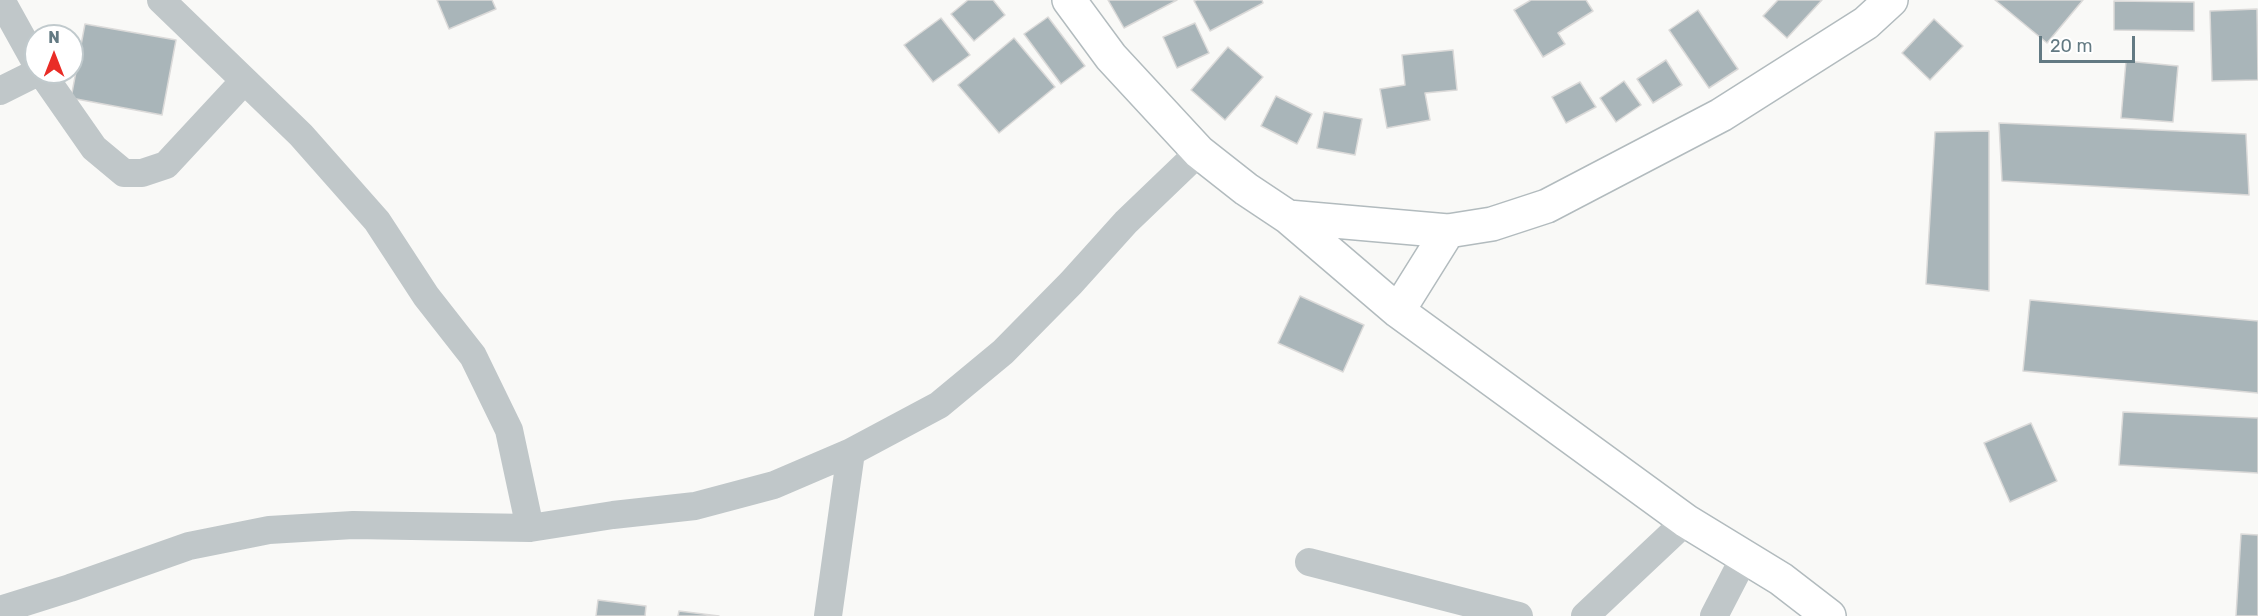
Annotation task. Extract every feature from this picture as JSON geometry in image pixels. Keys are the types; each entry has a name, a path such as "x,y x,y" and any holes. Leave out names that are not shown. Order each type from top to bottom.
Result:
{"street":[{"path":"1,0 24,41"},
{"path":"161,0 301,135 377,221 426,296 473,356 509,430 530,528"},
{"path":"1069,0 1111,57 1199,152 1246,189 1288,217 1398,311 1686,522 1781,579 1829,616"},
{"path":"1288,217 1448,231 1492,224 1547,206 1721,115 1866,23 1891,0"},
{"path":"0,91 24,79"},
{"path":"48,84 94,148 124,173 142,173 166,165 243,81"},
{"path":"0,610 189,546 269,530 353,525 530,528 613,515 694,506 774,485 851,452 939,405 1003,352 1071,283 1126,222 1199,152"},
{"path":"1398,311 1448,231"},
{"path":"828,616 851,452"},
{"path":"1585,616 1686,522"},
{"path":"1714,616 1745,556"},
{"path":"1309,562 1520,616"}],"building":[{"path":"437,0 492,0 496,9 449,29"},
{"path":"968,0 993,0 1005,15 974,41 951,14"},
{"path":"1108,0 1177,0 1124,28"},
{"path":"1262,0 1263,3 1210,31 1194,1"},
{"path":"1531,0 1586,0 1593,11 1558,33 1565,44 1543,57 1514,10"},
{"path":"1778,0 1822,0 1787,38 1763,16"},
{"path":"1995,0 2083,0 2047,43"},
{"path":"2114,1 2194,2 2194,31 2114,30"},
{"path":"2257,9 2258,80 2212,81 2210,11"},
{"path":"1698,10 1738,69 1709,88 1669,30"},
{"path":"1048,17 1085,66 1061,84 1024,34"},
{"path":"941,18 970,55 933,82 904,45"},
{"path":"1934,19 1963,46 1930,80 1902,53"},
{"path":"1195,23 1209,53 1177,68 1163,37"},
{"path":"85,24 176,40 162,115 71,98 74,84 84,84"},
{"path":"1014,38 1055,87 999,133 958,85"},
{"path":"1228,47 1263,77 1225,120 1191,90"},
{"path":"1453,50 1457,90 1425,93 1430,120 1387,128 1380,89 1405,85 1402,55"},
{"path":"1666,60 1682,85 1653,103 1637,79"},
{"path":"2126,61 2178,66 2173,122 2121,118"},
{"path":"1624,81 1641,105 1616,122 1600,98"},
{"path":"1580,82 1596,107 1566,123 1552,97"},
{"path":"1276,96 1312,114 1297,144 1261,126"},
{"path":"1324,112 1362,119 1355,155 1317,148"},
{"path":"1999,123 2246,134 2249,195 2002,181"},
{"path":"1989,131 1989,291 1926,284 1935,132"},
{"path":"1300,296 1364,325 1343,372 1278,343"},
{"path":"2030,300 2258,321 2258,393 2023,371"},
{"path":"2123,412 2258,418 2258,473 2119,465"},
{"path":"2031,423 2057,481 2010,502 1984,443"},
{"path":"2241,534 2258,535 2258,616 2236,616"},
{"path":"598,600 646,606 645,616 596,616"},
{"path":"679,611 719,616 678,616"}]}
